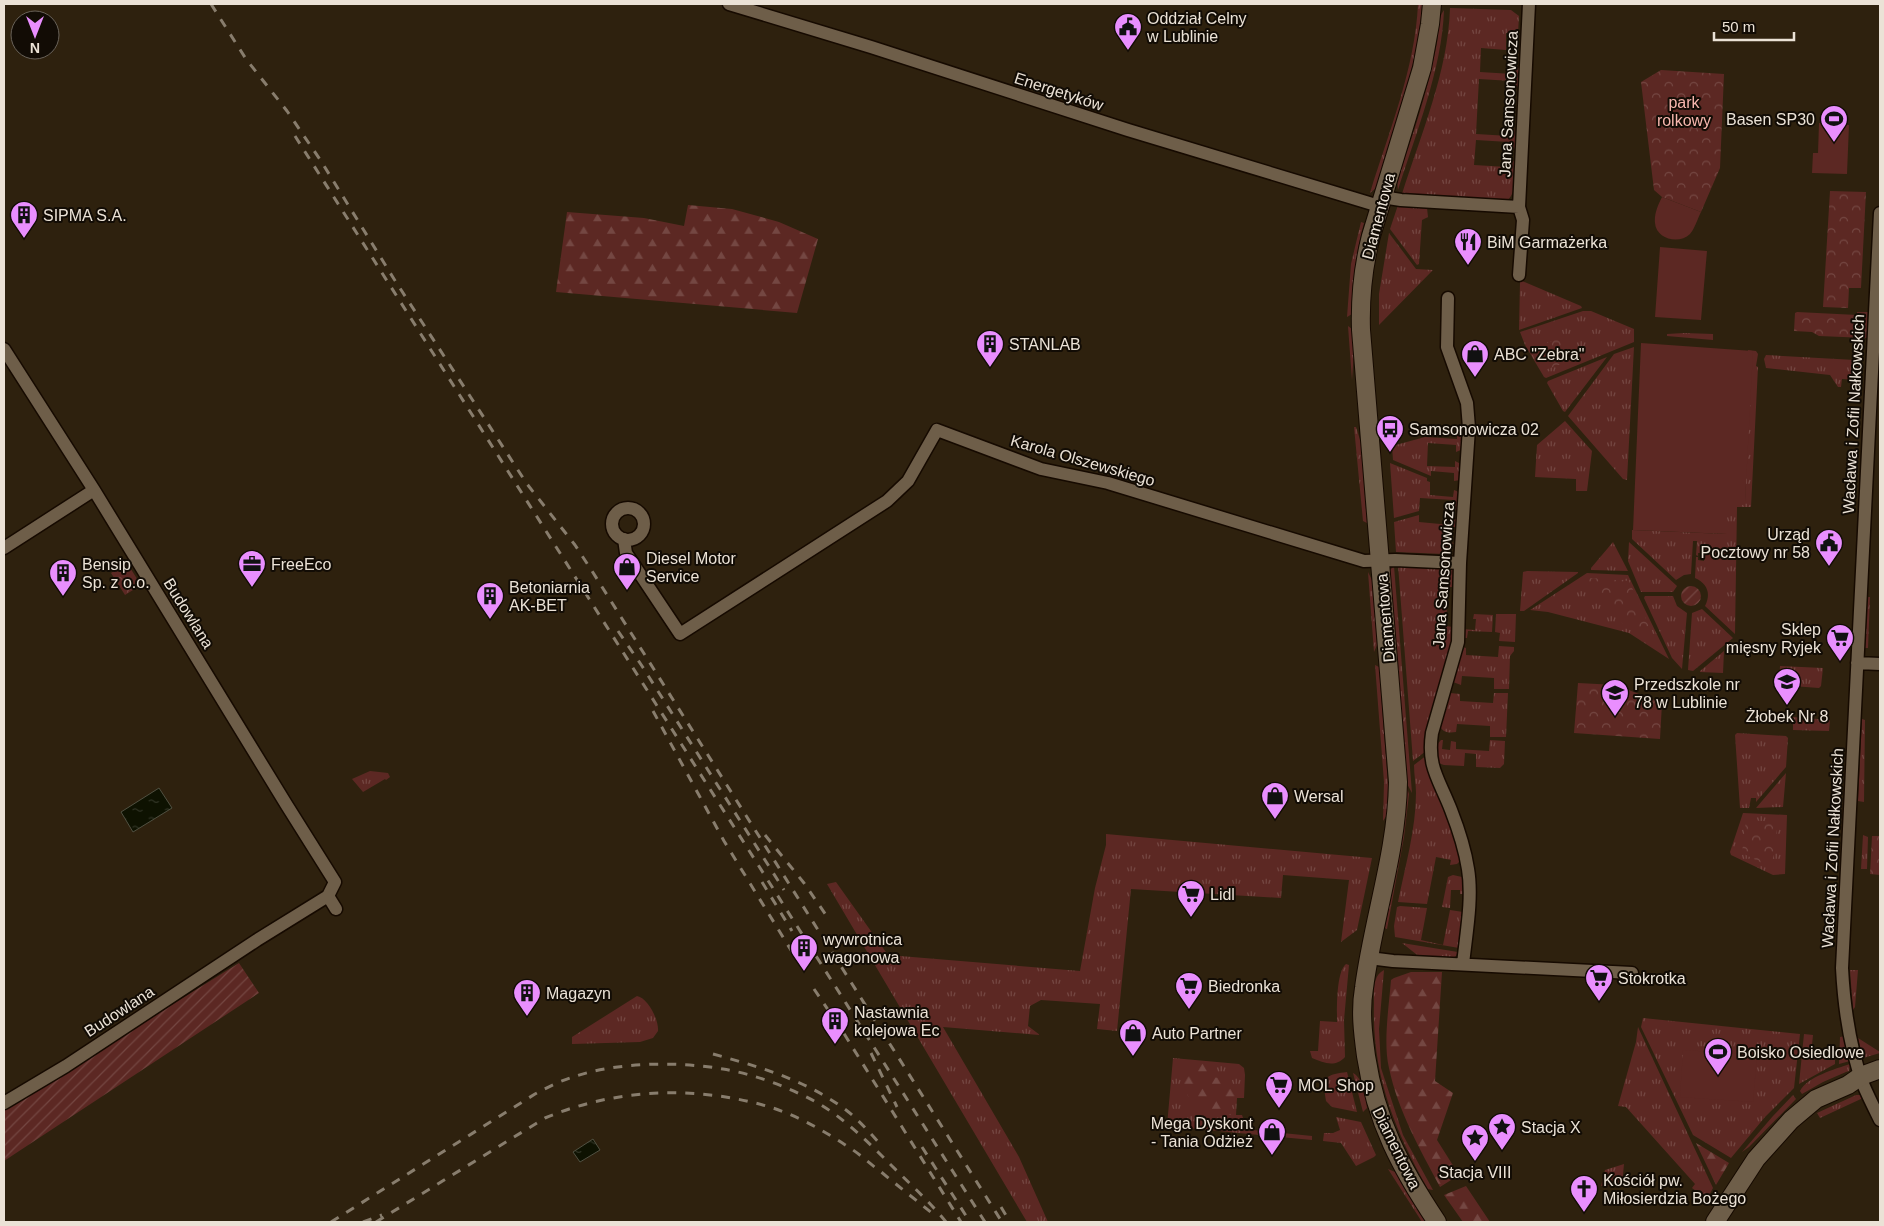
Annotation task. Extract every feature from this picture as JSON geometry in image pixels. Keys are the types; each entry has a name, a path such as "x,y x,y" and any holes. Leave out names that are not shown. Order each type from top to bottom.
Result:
{"street":[{"name":"Energetyków","path":"729,4 881,50 1128,130 1381,202 1401,200 1519,206"},
{"name":"Diamentowa","path":"1432,4 1422,68 1366,256 1362,286 1361,315 1396,759 1397,802 1394,836 1362,1000 1362,1021 1369,1074 1375,1101 1397,1154 1438,1222"},
{"name":"Jana Samsonowicza","path":"1519,276 1523,220 1519,206 1529,4"},
{"name":"Wacława i Zofii Nałkowskich","path":"1880,213 1876,360 1857,663 1842,972 1846,1010 1863,1082 1880,1120"},
{"name":"Jana Samsonowicza","path":"1448,298 1446,346 1468,403 1469,428 1460,563 1458,642 1432,733 1430,748 1432,767 1451,809 1468,869 1470,884 1463,964"},
{"name":"Budowlana","path":"4,349 94,490 335,882 328,896 257,940 66,1066 4,1104"},
{"name":"Karola Olszewskiego","path":"624,539 626,553 680,634 887,501 908,481 936,430 1041,469 1108,483 1344,556 1364,561 1380,560"},
{"path":"4,548 94,490"},
{"path":"1380,560 1460,563"},
{"path":"1857,663 1880,664"},
{"path":"328,896 336,909"},
{"path":"1369,958 1632,973"},
{"path":"1715,1222 1756,1159 1777,1133 1807,1105 1863,1082 1880,1069"}],"green space":[{"path":"1418,4 1422,4 1416,51 1376,188 1370,193 1407,76 1416,28"},
{"path":"1450,8 1511,10 1519,16 1518,34 1506,33 1506,50 1481,48 1480,72 1512,74 1513,65 1520,70 1519,85 1514,90 1512,90 1512,81 1479,79 1476,134 1509,136 1510,127 1515,130 1517,136 1515,148 1508,151 1509,142 1476,140 1474,165 1507,167 1508,158 1512,159 1515,163 1513,191 1508,200 1503,203 1402,194 1439,79 1448,32"},
{"path":"1444,10 1442,32 1433,78 1398,190 1397,180 1425,95 1437,43 1439,22"},
{"name":"park rolkowy","path":"1661,70 1724,74 1720,168 1701,212 1662,197 1654,190 1641,82"},
{"name":"Basen SP30","path":"1819,123 1849,125 1847,174 1812,173 1813,153 1818,153"},
{"path":"1830,191 1866,192 1861,288 1849,288 1848,308 1823,307"},
{"path":"1662,197 1701,212 1690,234 1674,240 1659,233 1656,229 1655,216"},
{"path":"688,205 732,209 779,222 818,239 797,313 556,292 567,212 644,218 684,226"},
{"path":"1398,205 1427,208 1428,217 1422,220 1419,264 1417,265 1390,229"},
{"path":"1361,222 1364,223 1355,267 1353,311 1347,317 1351,264"},
{"path":"1389,233 1416,269 1433,270 1379,325 1379,294"},
{"path":"1660,247 1707,251 1701,320 1655,317"},
{"path":"1522,281 1582,308 1519,330 1520,282"},
{"path":"1583,311 1591,311 1634,329 1634,342 1546,378 1544,377 1525,345 1520,332"},
{"path":"1857,312 1868,312 1867,338 1819,336 1812,332 1794,331 1795,313 1857,315"},
{"path":"1348,326 1352,329 1354,350 1352,380"},
{"path":"1569,334 1578,358 1542,371 1530,350"},
{"path":"1667,334 1713,334 1713,340 1667,336"},
{"path":"1641,343 1753,351 1745,502 1732,502 1732,508 1727,508 1727,534 1633,530"},
{"path":"1634,347 1627,480 1623,479 1568,416 1614,354"},
{"path":"1748,350 1756,351 1758,354 1756,366 1758,367 1751,507 1737,507 1735,634 1705,606 1708,597 1707,590 1703,583 1695,578 1696,557 1698,557 1698,560 1704,561 1705,553 1698,553 1698,556 1696,555 1697,541 1693,541 1691,574 1684,575 1676,580 1632,539 1632,530 1726,534 1727,508 1732,502 1745,502"},
{"path":"1766,355 1855,360 1861,364 1861,386 1857,388 1857,380 1842,379 1841,387 1838,387 1830,375 1766,368 1764,359"},
{"path":"1607,357 1565,412 1563,411 1547,383 1548,381"},
{"path":"1565,421 1592,451 1587,491 1576,491 1576,479 1535,477 1537,445"},
{"path":"1354,427 1356,427 1361,443 1367,523 1363,521"},
{"path":"1457,431 1463,434 1463,449 1456,452 1456,445 1428,443 1427,466 1455,467 1455,461 1461,464 1460,480 1454,481 1454,473 1431,471 1431,476 1393,460 1392,446 1425,437 1457,439"},
{"path":"1390,463 1427,478 1427,481 1430,482 1430,495 1453,497 1454,490 1459,492 1459,509 1453,510 1453,500 1420,498 1419,511 1394,518"},
{"path":"1419,515 1419,522 1451,525 1452,519 1456,519 1456,527 1449,527 1448,542 1454,543 1444,554 1396,552 1394,522"},
{"path":"1613,542 1628,571 1591,570 1591,568"},
{"path":"1629,542 1677,586 1673,592 1641,592 1628,561"},
{"path":"127,563 141,585 125,595 111,573"},
{"path":"1398,565 1452,567 1454,570 1455,587 1448,587 1446,626 1453,627 1452,645 1426,751 1413,761"},
{"path":"1394,566 1412,793 1406,782 1390,570"},
{"path":"1368,572 1373,582 1377,645 1374,652"},
{"path":"1523,572 1578,573 1524,611 1520,611"},
{"path":"1587,573 1628,575 1669,659 1629,633 1548,612 1530,610"},
{"path":"1589,578 1629,581 1649,626 1628,630 1588,582"},
{"path":"1691,586 1698,589 1701,596 1698,603 1691,606 1684,603 1681,596 1684,589"},
{"path":"1645,596 1673,596 1677,606 1687,613 1682,669 1672,658 1644,598"},
{"path":"1867,597 1870,597 1868,648 1865,648"},
{"path":"1702,609 1733,638 1693,671 1688,670 1692,613"},
{"path":"1474,614 1493,615 1492,632 1468,631 1467,638 1464,638 1462,629 1475,630 1476,619 1473,619"},
{"path":"1496,614 1516,614 1515,642 1499,641 1500,633 1495,632"},
{"path":"1499,646 1514,647 1514,651 1510,656 1509,689 1494,689 1494,678 1462,676 1461,685 1453,682 1463,647 1466,648 1466,655 1498,657"},
{"path":"1724,651 1723,673 1700,672 1700,671"},
{"path":"1375,665 1379,667 1388,785 1387,815 1383,821 1384,782"},
{"path":"1780,666 1823,668 1821,686 1819,688 1779,685"},
{"path":"1578,683 1616,685 1662,703 1660,739 1574,733"},
{"path":"1450,693 1460,694 1460,701 1493,703 1494,693 1508,693 1506,737 1490,737 1490,726 1457,724 1456,732 1443,730 1440,726"},
{"path":"1793,717 1830,720 1829,731 1793,730"},
{"path":"1862,719 1865,720 1864,802 1858,801"},
{"path":"1737,733 1786,736 1788,738 1786,767 1756,802 1756,798 1751,798 1749,808 1740,808 1735,735"},
{"path":"1443,740 1442,749 1450,750 1451,741 1456,742 1456,749 1489,751 1490,740 1505,741 1504,764 1500,768 1476,767 1476,754 1465,753 1464,766 1438,763 1436,746"},
{"path":"1427,755 1439,796 1460,854 1459,862 1450,865 1451,860 1436,857 1427,904 1398,902 1410,848 1416,807 1414,765"},
{"path":"370,771 388,773 390,777 363,792 352,779"},
{"path":"1786,773 1783,807 1756,808"},
{"path":"1407,788 1409,794 1404,837 1387,929 1385,928 1404,826"},
{"path":"1743,813 1787,815 1785,874 1773,875 1731,855 1730,852"},
{"path":"1746,820 1778,822 1772,866 1770,867 1742,853"},
{"path":"1106,834 1372,858 1357,930 1341,942 1349,880 1283,875 1281,898 1131,889 1117,1031 1097,1029 1100,1004 1041,1000 1030,1006 1028,1026 1040,1035 943,1027 1019,1157 1048,1222 1027,1222 827,884 836,882 888,955 1080,971 1095,888 1106,845"},
{"path":"1863,835 1868,837 1867,869 1861,869"},
{"path":"1872,836 1880,836 1880,875 1870,874"},
{"path":"1453,875 1462,877 1463,894 1460,894 1460,890 1451,890 1450,908 1442,907 1448,877"},
{"path":"1397,907 1427,908 1421,940 1443,945 1450,910 1463,912 1459,948 1395,937 1394,926"},
{"path":"1402,943 1458,952 1451,959 1421,958"},
{"path":"239,963 259,993 4,1161 4,1109"},
{"path":"1346,964 1349,965 1344,1020 1345,1057 1337,1062 1325,1063 1312,1058 1310,1051 1318,1051 1320,1021 1337,1022 1340,975"},
{"path":"1384,970 1379,1029 1381,1068 1403,1135 1433,1190 1428,1189 1405,1145 1395,1123 1381,1077 1374,1030 1374,990 1377,976"},
{"path":"1850,970 1858,970 1855,1007 1853,1010"},
{"path":"1411,972 1442,972 1435,1081 1453,1093 1437,1140 1459,1175 1440,1187 1404,1115 1393,1084 1387,1058 1387,1024 1391,980"},
{"path":"637,996 649,1005 655,1016 658,1031 653,1038 640,1042 572,1044 572,1037"},
{"path":"1643,1018 1800,1034 1794,1088 1765,1117 1731,1158 1693,1135 1641,1027"},
{"path":"1638,1027 1713,1188 1707,1199 1692,1188 1695,1184 1626,1107 1618,1106 1636,1042"},
{"path":"1804,1034 1813,1035 1811,1055 1835,1056 1835,1064 1799,1084"},
{"path":"1845,1036 1850,1061 1839,1064 1840,1037"},
{"path":"1858,1038 1880,1052 1880,1053 1863,1058"},
{"name":"Boisko Osiedlowe","path":"1683,1050 1757,1055 1753,1102 1680,1097"},
{"path":"1173,1058 1239,1064 1244,1068 1244,1098 1237,1098 1236,1115 1242,1115 1246,1126 1253,1130 1312,1136 1312,1140 1167,1126"},
{"path":"1200,1062 1206,1062 1210,1065 1213,1077 1229,1080 1229,1086 1236,1094 1231,1115 1221,1115 1213,1110 1199,1111 1187,1095 1182,1081 1183,1069 1186,1063 1196,1065"},
{"path":"1850,1064 1849,1071 1823,1082 1802,1094 1800,1091 1815,1078"},
{"path":"1347,1072 1357,1112 1332,1107 1326,1101 1324,1087 1326,1079 1333,1074"},
{"path":"1353,1073 1362,1084 1365,1094 1367,1108 1363,1112"},
{"path":"1793,1095 1796,1099 1742,1152 1773,1116"},
{"path":"1856,1095 1861,1095 1863,1098 1820,1118 1817,1113"},
{"path":"1336,1117 1361,1122 1376,1155 1374,1157 1356,1166 1341,1143 1323,1141 1324,1133 1333,1133 1340,1130"},
{"path":"1696,1143 1729,1163 1716,1185"},
{"path":"1624,1164 1622,1185 1601,1186 1605,1170"},
{"path":"1388,1169 1395,1172 1427,1222 1422,1222"},
{"path":"1466,1186 1490,1222 1463,1222 1444,1195"}],"water":[{"path":"159,788 172,808 133,832 121,812"},
{"path":"593,1139 600,1150 580,1162 573,1152"}],"railway":[{"path":"211,4 246,59 287,111 321,161 394,279 527,484 575,545 592,571 1002,1222"},
{"path":"295,136 985,1222"},
{"path":"618,631 784,890"},
{"path":"653,711 724,841 794,955"},
{"path":"765,835 804,883 828,918"},
{"path":"762,882 792,931"},
{"path":"814,989 843,1032 961,1222"},
{"path":"871,1053 897,1107"},
{"path":"713,1054 765,1070 815,1090 851,1114 881,1145"},
{"path":"331,1222 552,1085 588,1073 646,1064 705,1066 747,1074 782,1086 816,1102 836,1115 865,1139 946,1222"},
{"path":"376,1222 545,1118 572,1108 600,1101 658,1093 687,1093 745,1101 773,1108 803,1120 854,1151 933,1214"},
{"path":"922,1147 970,1222"},
{"path":"1001,1207 1010,1222"},
{"path":"363,1222 382,1215"}],"place":[{"name":"Oddział Celny w Lublinie","path":"1128,51"},
{"name":"Basen SP30","path":"1834,143"},
{"name":"SIPMA S.A.","path":"24,239"},
{"name":"BiM Garmażerka","path":"1468,266"},
{"name":"STANLAB","path":"990,368"},
{"name":"ABC \"Zebra\"","path":"1475,378"},
{"name":"Samsonowicza 02","path":"1390,453"},
{"name":"Urząd Pocztowy nr 58","path":"1829,567"},
{"name":"FreeEco","path":"252,588"},
{"name":"Diesel Motor Service","path":"627,591"},
{"name":"Bensip Sp. z o.o.","path":"63,597"},
{"name":"Betoniarnia AK-BET","path":"490,620"},
{"name":"Sklep mięsny Ryjek","path":"1840,662"},
{"name":"Żłobek Nr 8","path":"1787,706"},
{"name":"Przedszkole nr 78 w Lublinie","path":"1615,717"},
{"name":"Wersal","path":"1275,820"},
{"name":"Lidl","path":"1191,918"},
{"name":"wywrotnica wagonowa","path":"804,972"},
{"name":"Stokrotka","path":"1599,1002"},
{"name":"Biedronka","path":"1189,1010"},
{"name":"Magazyn","path":"527,1017"},
{"name":"Nastawnia kolejowa Ec","path":"835,1045"},
{"name":"Auto Partner","path":"1133,1057"},
{"name":"Boisko Osiedlowe","path":"1718,1076"},
{"name":"MOL Shop","path":"1279,1109"},
{"name":"Stacja X","path":"1502,1151"},
{"name":"Mega Dyskont - Tania Odżież","path":"1272,1156"},
{"name":"Stacja VIII","path":"1475,1162"},
{"name":"Kościół pw. Miłosierdzia Bożego","path":"1584,1213"}]}
